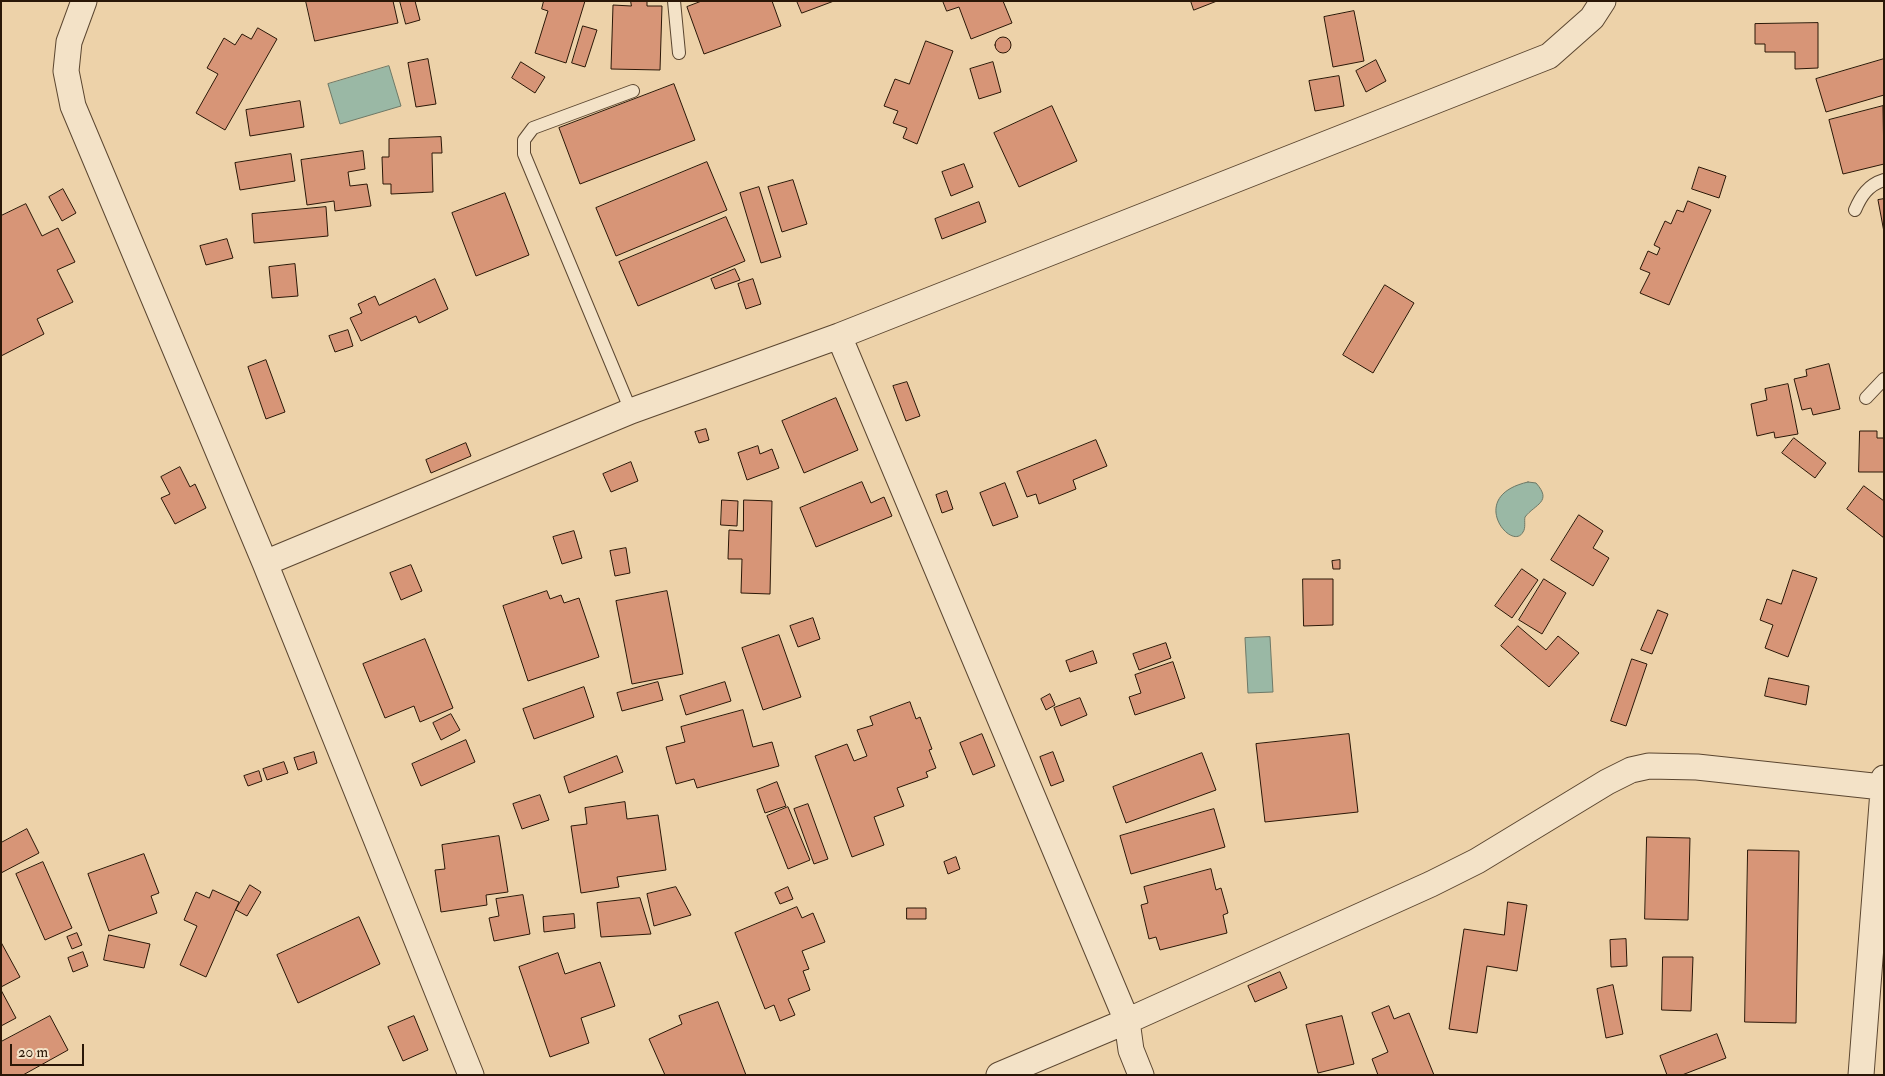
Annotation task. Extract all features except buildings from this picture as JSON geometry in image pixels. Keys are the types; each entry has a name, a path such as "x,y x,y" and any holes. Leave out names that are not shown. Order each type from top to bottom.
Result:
{"street":[{"path":"84,1 69,42 66,71 73,106 265,563 470,1075"},
{"path":"265,563 631,411 839,336 1549,56 1592,18 1603,1"},
{"path":"839,336 1127,1021 1131,1050 1141,1075"},
{"path":"999,1075 1127,1021 1431,884 1477,861 1607,782 1631,770 1649,766 1697,767 1883,783 1861,1075"}],"lane":[{"path":"674,1 679,53"},
{"path":"631,411 524,154 524,140 533,128 633,91"},
{"path":"1855,210 1862,194 1878,182 1884,180"},
{"path":"1866,398 1884,379"}],"shaded area":[{"path":"389,66 401,106 340,124 328,84"},
{"path":"1528,482 1536,483 1541,489 1543,499 1525,517 1523,532 1517,536 1510,535 1503,529 1498,520 1496,510 1499,499 1509,489"},
{"path":"1270,637 1273,692 1248,693 1245,638"}]}
